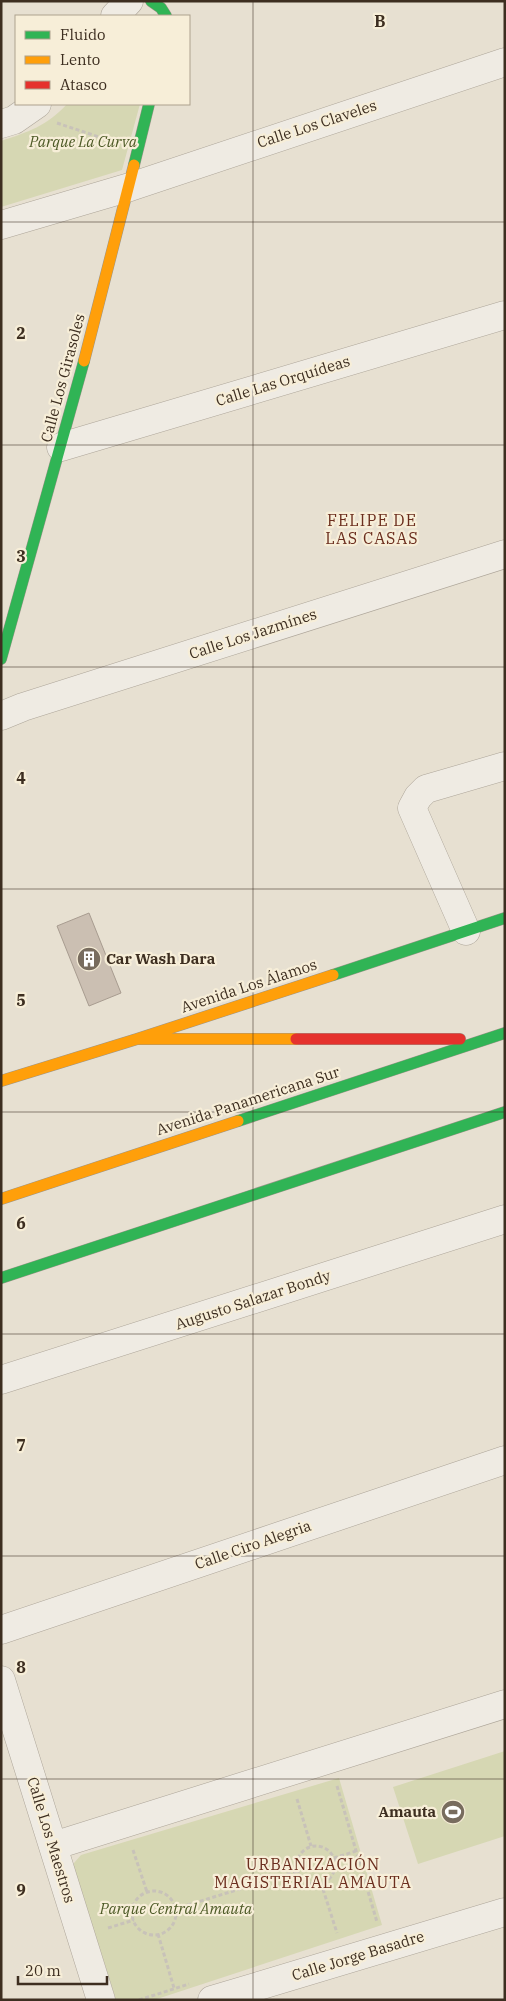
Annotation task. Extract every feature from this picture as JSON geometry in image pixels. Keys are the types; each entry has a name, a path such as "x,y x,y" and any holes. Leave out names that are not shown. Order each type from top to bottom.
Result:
{"main road":[{"path":"151,1 161,8 166,15"},
{"path":"167,15 172,1"},
{"name":"Calle Los Girasoles","path":"1,659 61,447 130,186 149,105"},
{"name":"Avenida Los Álamos","path":"1,1081 505,918"},
{"name":"Avenida Panamericana Sur","path":"1,1199 505,1032"},
{"path":"137,1038 484,1039"},
{"path":"1,1278 505,1112"}],"street":[{"path":"116,15 129,1"},
{"name":"Calle Los Claveles","path":"1,225 130,186 505,62"},
{"path":"1,124 46,113"},
{"name":"Calle Las Orquídeas","path":"61,447 505,316"},
{"name":"Calle Los Jazmínes","path":"1,716 24,707 505,554"},
{"path":"466,930 412,808 418,797 426,789 505,766"},
{"name":"Augusto Salazar Bondy","path":"1,1380 505,1219"},
{"name":"Calle Ciro Alegria","path":"1,1630 505,1460"},
{"name":"Calle Los Maestros","path":"1,1680 101,2000"},
{"path":"53,1846 505,1704"},
{"name":"Calle Jorge Basadre","path":"202,1991 505,1912"}],"path":[{"path":"46,113 116,143"},
{"path":"328,1786 336,1784 356,1851 377,1922 369,1924"},
{"path":"296,1796 311,1846"},
{"path":"132,1844 147,1892"},
{"path":"311,1846 326,1848 334,1858 332,1876 321,1884 308,1882 298,1871 297,1862 299,1856 303,1850 311,1846"},
{"path":"334,1858 356,1851"},
{"path":"175,1909 298,1871"},
{"path":"321,1884 338,1935"},
{"path":"154,1891 168,1896 173,1902 175,1909 174,1922 164,1932 158,1934 144,1932 138,1928 134,1920 132,1908 140,1896 154,1891"},
{"path":"106,1929 134,1920"},
{"path":"329,1938 346,1932"},
{"path":"158,1934 174,1988"},
{"path":"139,2000 174,1988 202,1991"}],"green space":[{"name":"Parque La Curva","path":"66,105 140,105 122,170 1,207 1,141 28,131 60,112"},
{"name":"Amauta","path":"505,1751 505,1836 418,1864 393,1787"},
{"name":"Parque Central Amauta","path":"339,1778 382,1925 154,2000 116,2000 74,1868 74,1863 81,1855"}],"building":[{"name":"Car Wash Dara","path":"89,913 121,993 89,1006 57,926"}],"traffic: fast":[{"path":"151,1 161,8 165,15"},
{"path":"134,165 149,105"},
{"path":"1,659 84,361"},
{"path":"333,975 505,918"},
{"path":"238,1121 505,1033"},
{"path":"1,1278 505,1112"}],"traffic: slow":[{"path":"84,361 134,165"},
{"path":"1,1081 333,975"},
{"path":"137,1039 296,1039"},
{"path":"1,1199 238,1121"}],"traffic: jam":[{"path":"296,1039 460,1039"}],"place":[{"name":"Car Wash Dara","path":"89,959"},
{"name":"Amauta","path":"453,1812"}],"district":[{"name":"FELIPE DE LAS CASAS","path":"372,529"},
{"name":"URBANIZACIÓN MAGISTERIAL AMAUTA","path":"313,1873"}]}
